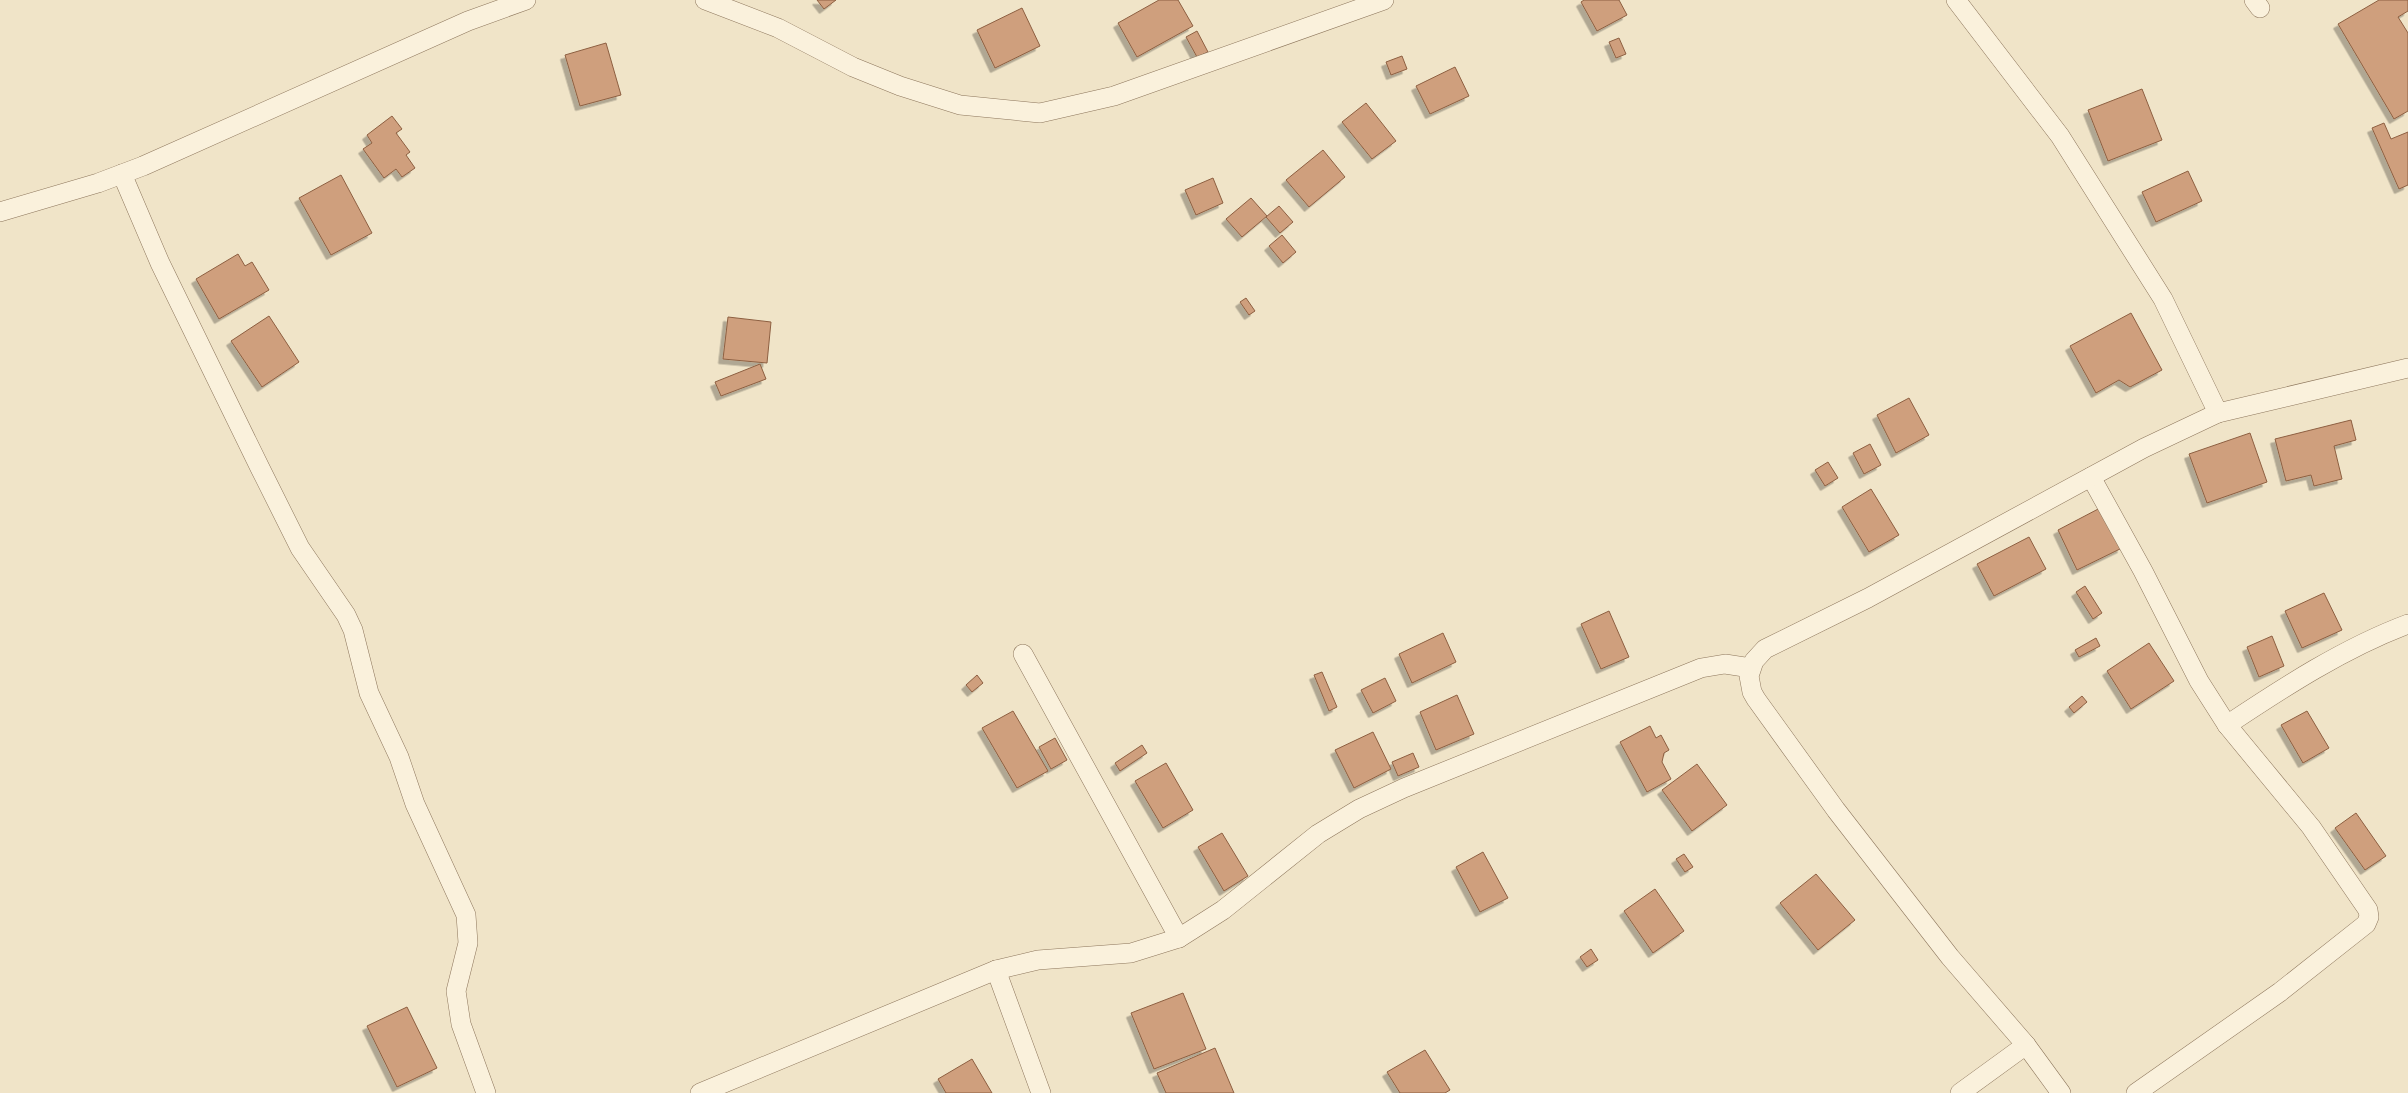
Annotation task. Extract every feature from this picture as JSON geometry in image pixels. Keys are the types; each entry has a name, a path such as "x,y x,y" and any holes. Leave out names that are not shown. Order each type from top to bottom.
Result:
{"street":[{"path":"0,212 81,189 122,174 468,21 526,0"},
{"path":"705,0 778,28 853,67 900,86 960,105 1040,112 1114,96 1384,0"},
{"path":"1956,0 2060,136 2163,299 2218,413"},
{"path":"122,174 160,264 300,548 346,615 353,630 369,693 399,757 415,804 466,915 468,943 456,991 461,1024 486,1093"},
{"path":"2061,1093 2026,1045 1950,957 1795,754 1752,692 1749,676 1754,661 1765,650 1868,598 2144,448 2218,413 2408,368"},
{"path":"2091,477 2143,571 2199,681 2227,725 2311,827 2368,910 2369,917 2366,924 2280,992 2136,1093"},
{"path":"2227,725 2322,666 2408,624"},
{"path":"1023,654 1179,938"},
{"path":"700,1093 996,970 1038,960 1131,953 1179,938 1223,910 1318,834 1381,798 1701,668 1725,664 1751,668"},
{"path":"996,970 1040,1093"},
{"path":"1960,1093 2026,1045"}],"building":[{"path":"817,0 836,0 824,9"},
{"path":"1159,0 1178,0 1193,26 1137,57 1118,23"},
{"path":"1584,0 1619,0 1627,15 1597,31 1581,2"},
{"path":"2379,0 2408,0 2408,11 2398,17 2408,33 2408,111 2394,119 2338,24"},
{"path":"1022,8 1040,46 995,68 977,30"},
{"path":"1197,31 1208,52 1197,57 1186,37"},
{"path":"1619,38 1626,54 1616,58 1609,42"},
{"path":"606,43 621,95 580,106 565,55"},
{"path":"1402,56 1407,69 1391,75 1386,62"},
{"path":"1455,67 1469,96 1430,114 1416,86"},
{"path":"2142,89 2162,140 2108,161 2088,110"},
{"path":"1366,103 1396,141 1372,159 1342,122"},
{"path":"392,116 402,129 396,133 410,152 406,155 415,168 402,177 396,169 384,178 363,149 372,143 367,135"},
{"path":"2384,123 2391,139 2408,132 2408,185 2399,189 2372,128"},
{"path":"1323,150 1345,177 1309,207 1286,180"},
{"path":"2188,171 2202,201 2156,222 2142,192"},
{"path":"341,175 372,233 331,255 299,198"},
{"path":"1213,178 1223,203 1196,215 1185,190"},
{"path":"1251,198 1267,216 1242,237 1226,219"},
{"path":"1279,206 1293,222 1280,233 1266,217"},
{"path":"1282,235 1296,252 1283,263 1269,246"},
{"path":"238,254 245,266 252,262 269,290 219,319 196,279"},
{"path":"1246,298 1255,311 1249,315 1240,302"},
{"path":"2131,313 2162,370 2130,387 2119,380 2096,393 2070,346"},
{"path":"269,316 299,362 262,387 231,341"},
{"path":"728,317 771,322 767,363 723,359"},
{"path":"760,364 766,379 721,396 715,382"},
{"path":"1909,398 1929,435 1896,453 1877,415"},
{"path":"2351,420 2356,440 2334,446 2342,479 2314,486 2311,475 2286,481 2275,439"},
{"path":"2250,433 2267,482 2207,503 2189,454"},
{"path":"1870,444 1881,465 1864,474 1853,453"},
{"path":"1828,462 1838,478 1825,486 1815,470"},
{"path":"1871,489 1899,535 1869,552 1842,507"},
{"path":"2102,507 2122,548 2077,570 2058,530"},
{"path":"2029,537 2046,569 1994,596 1977,564"},
{"path":"2085,586 2102,613 2093,619 2076,592"},
{"path":"2324,593 2342,630 2302,648 2285,611"},
{"path":"1609,611 1629,657 1601,669 1581,624"},
{"path":"1443,633 1456,662 1412,683 1399,654"},
{"path":"2272,636 2284,666 2259,677 2247,647"},
{"path":"2096,638 2100,646 2079,657 2075,650"},
{"path":"2149,643 2174,681 2131,709 2107,671"},
{"path":"1322,672 1337,707 1329,711 1314,675"},
{"path":"977,675 983,683 972,692 966,685"},
{"path":"1385,678 1396,701 1373,713 1361,690"},
{"path":"1457,695 1474,734 1436,750 1420,712"},
{"path":"2082,696 2087,702 2074,713 2069,707"},
{"path":"1013,711 1048,771 1017,788 982,728"},
{"path":"2307,711 2329,748 2303,763 2281,725"},
{"path":"1650,726 1656,738 1661,735 1669,750 1664,753 1662,762 1671,779 1647,792 1620,742"},
{"path":"1373,732 1391,769 1354,788 1335,750"},
{"path":"1055,738 1067,760 1051,769 1039,747"},
{"path":"1142,745 1147,753 1120,771 1115,763"},
{"path":"1413,753 1419,767 1398,776 1392,762"},
{"path":"1166,763 1193,810 1163,828 1135,781"},
{"path":"1697,764 1727,805 1692,831 1662,790"},
{"path":"2356,813 2386,856 2365,870 2335,828"},
{"path":"1222,833 1248,876 1224,891 1198,847"},
{"path":"1483,852 1508,898 1480,912 1456,867"},
{"path":"1684,854 1693,867 1685,872 1676,859"},
{"path":"1816,874 1855,920 1818,950 1780,903"},
{"path":"1655,889 1684,931 1653,953 1624,911"},
{"path":"1591,949 1598,960 1587,967 1580,957"},
{"path":"1183,993 1206,1049 1154,1069 1131,1013"},
{"path":"407,1007 437,1068 397,1087 367,1026"},
{"path":"1215,1048 1234,1093 1166,1093 1157,1073"},
{"path":"1425,1050 1450,1090 1445,1093 1400,1093 1387,1072"},
{"path":"972,1059 992,1093 946,1093 938,1079"}]}
